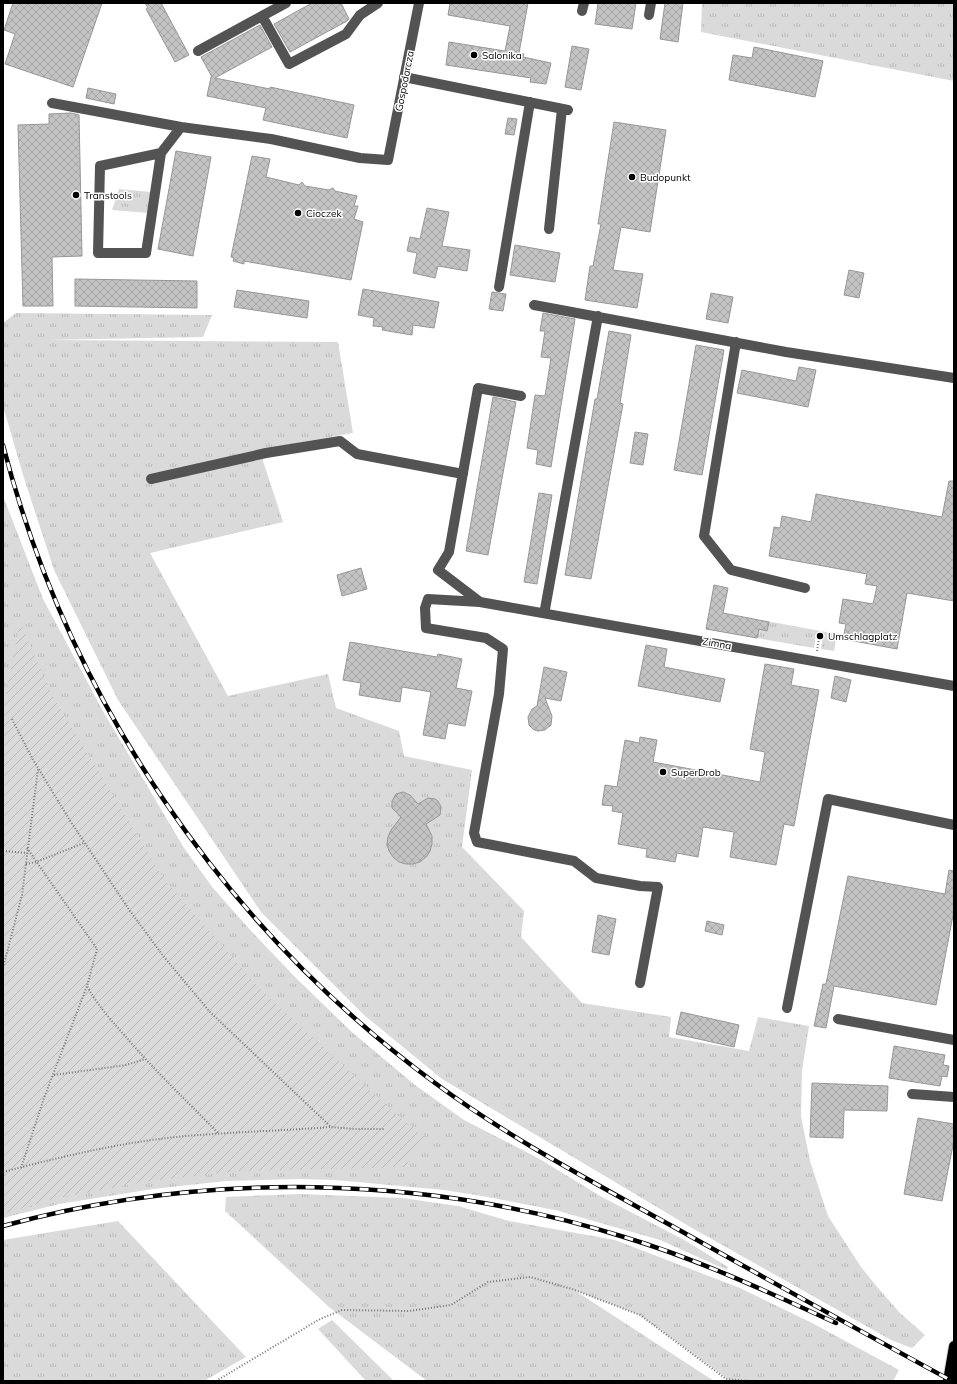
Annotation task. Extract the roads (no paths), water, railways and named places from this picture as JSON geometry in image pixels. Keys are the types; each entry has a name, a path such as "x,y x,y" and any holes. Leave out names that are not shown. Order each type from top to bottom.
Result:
{"main road":[{"path":"948,1381 954,1346"}],"street":[{"path":"198,51 286,3"},
{"path":"262,16 289,64 346,34 360,15 378,3"},
{"name":"Gospodarcza","path":"181,127 271,139 360,158 388,160 419,3"},
{"path":"648,15 651,3"},
{"path":"404,77 565,109 549,229"},
{"path":"499,287 530,102"},
{"path":"52,103 181,127 161,153 146,252 98,253 100,166 161,153"},
{"path":"534,305 786,352 954,378"},
{"path":"545,609 598,316"},
{"path":"736,342 704,536 731,570 805,588"},
{"path":"480,602 438,570 449,552 478,388 521,396"},
{"path":"151,479 266,453 340,441 357,454 463,474"},
{"name":"Zimna","path":"640,983 658,887 640,886 596,878 574,861 477,842 474,833 499,694 503,649 486,638 426,628 425,608 428,599 480,602 954,686"},
{"path":"786,1008 828,799 954,825"},
{"path":"838,1019 954,1040"},
{"path":"912,1094 954,1097"}],"railway":[{"path":"3,445 32,539 68,630 113,717 164,801 223,880 288,954 359,1021 435,1083 521,1141 952,1381"},
{"path":"3,1226 79,1208 157,1196 236,1189 314,1187 393,1191 471,1201 548,1216 624,1237 705,1265 836,1323"}],"place":[{"name":"Salonika","path":"474,55"},
{"name":"Budopunkt","path":"632,177"},
{"name":"Transtools","path":"76,195"},
{"name":"Cioczek","path":"298,213"},
{"name":"Umschlagplatz","path":"820,636"},
{"name":"SuperDrob","path":"663,772"}]}
